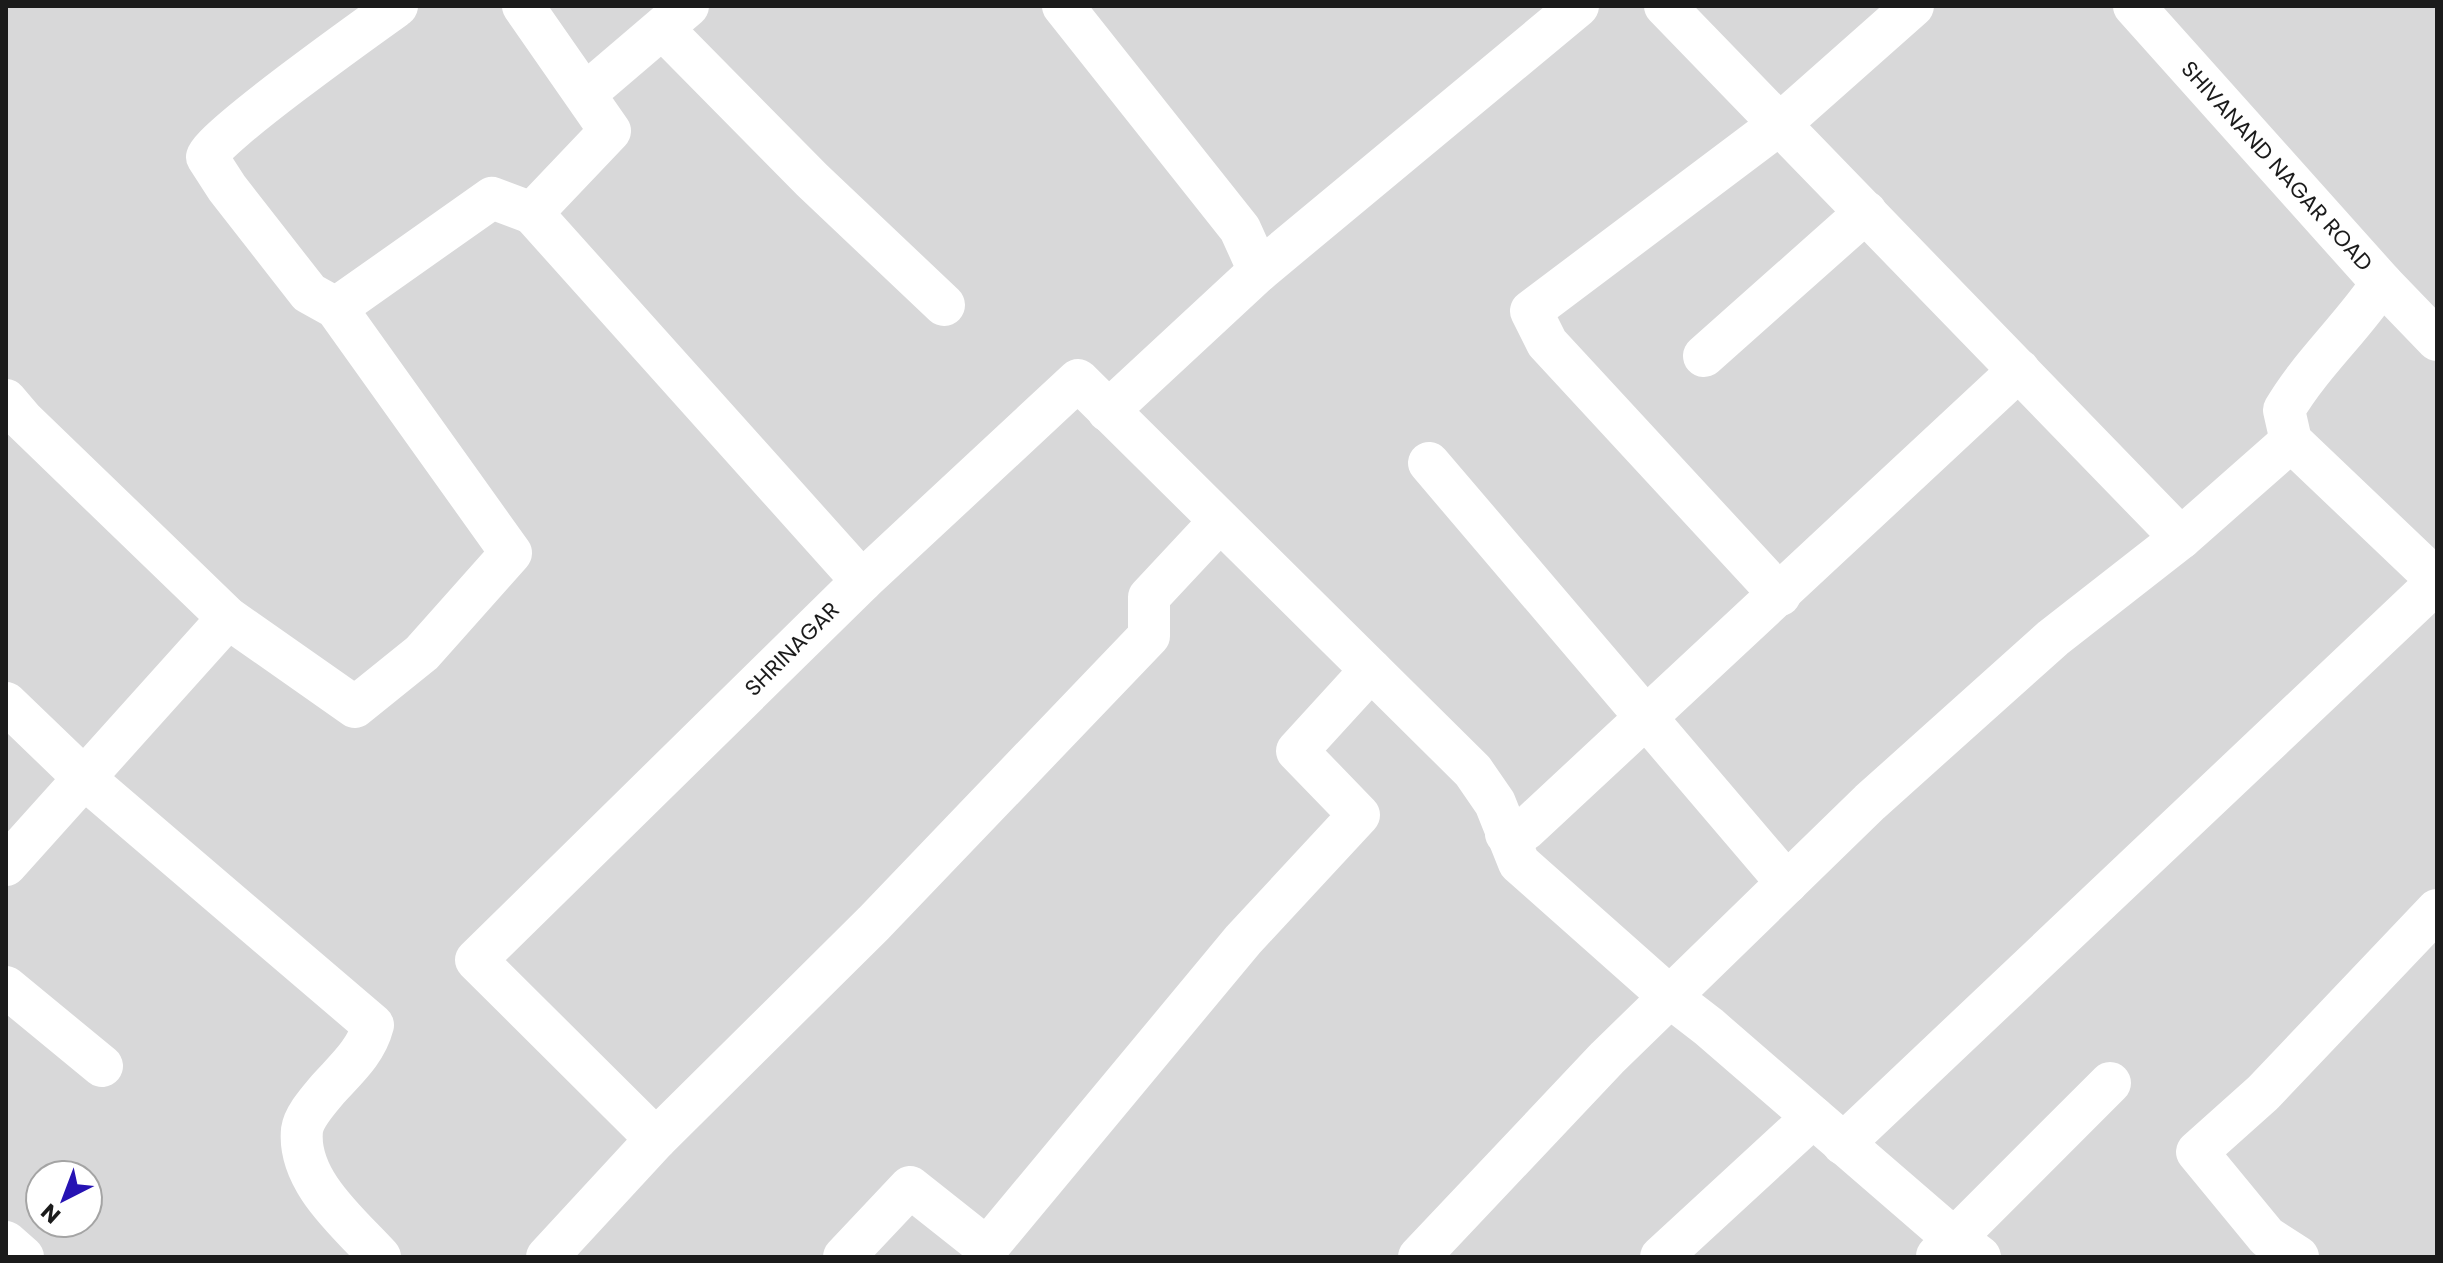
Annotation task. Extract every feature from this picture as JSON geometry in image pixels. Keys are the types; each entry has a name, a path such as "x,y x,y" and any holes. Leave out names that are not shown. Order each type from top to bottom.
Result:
{"street":[{"path":"6,400 228,618 355,707 422,653 511,553 336,308 309,293 227,188 207,157 209,150 242,123 397,6"},
{"path":"523,6 610,131 532,213"},
{"path":"1063,6 1240,229 1259,271"},
{"path":"1108,411 1259,271 1578,6"},
{"path":"1665,6 2181,538"},
{"path":"1780,595 1547,343 1531,311 1781,123 1913,6"},
{"name":"SHIVANAND NAGAR ROAD","path":"2134,6 2382,283 2354,322 2301,381 2284,410 2291,441"},
{"path":"585,94 676,17 812,180 944,305"},
{"path":"336,308 492,198 532,213 862,581 1078,380 1473,771 1495,803 1519,863 1670,997 1813,1117 1957,1250 2110,1083"},
{"path":"1704,356 1866,212"},
{"path":"2382,283 2437,340"},
{"path":"1506,834 1525,830 2019,370"},
{"path":"1419,1257 1607,1058 1870,802 2053,638 2181,538 2291,441 2437,581 1843,1144"},
{"path":"1429,463 1787,883"},
{"path":"547,1257 656,1139 874,923 1149,636 1149,597 1220,521"},
{"name":"SHRINAGAR","path":"656,1139 476,960 862,581"},
{"path":"6,865 228,618"},
{"path":"844,1257 910,1187 987,1248 1243,940 1359,815 1297,751 1371,670"},
{"path":"6,703 84,778 373,1025 363,1051 317,1101 302,1128 304,1155 322,1194 380,1257"},
{"path":"2298,1257 2267,1237 2197,1152 2263,1093 2437,910"},
{"path":"6,987 102,1066"},
{"path":"1661,1257 1813,1117"},
{"path":"6,1242 23,1257"}],"shaded area":[{"path":"6,6 2437,6 2437,1257 6,1257"}]}
